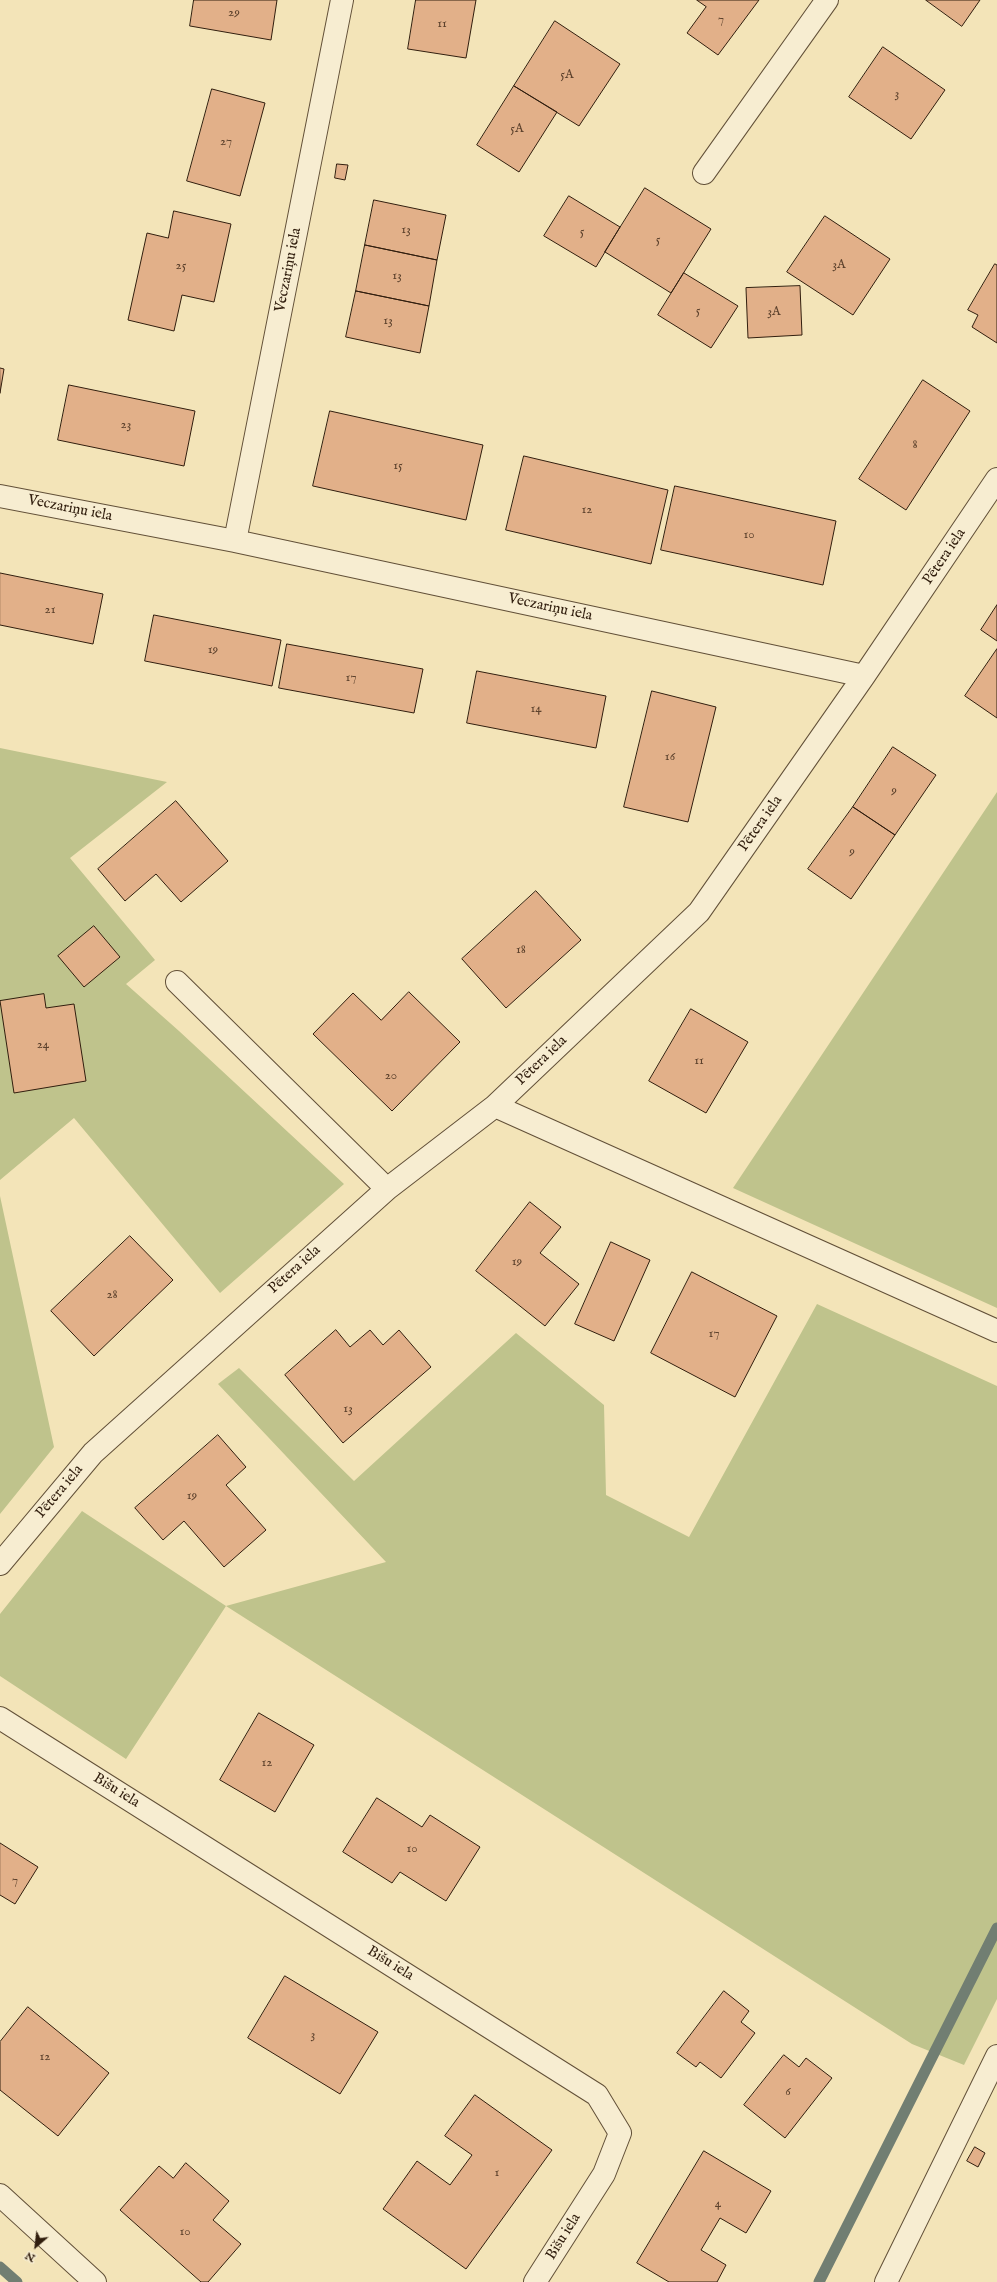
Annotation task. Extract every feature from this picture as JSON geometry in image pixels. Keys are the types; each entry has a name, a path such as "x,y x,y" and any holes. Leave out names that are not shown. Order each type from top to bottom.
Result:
{"street":[{"name":"Veczariņu iela","path":"235,541 342,0"},
{"path":"704,173 827,0"},
{"name":"Pētera iela","path":"0,1564 93,1453 387,1189 495,1106 698,912 864,676 997,479"},
{"name":"Veczariņu iela","path":"0,496 235,541 864,676"},
{"path":"177,982 387,1189"},
{"path":"495,1106 997,1331"},
{"name":"Bišu iela","path":"0,1718 597,2094 620,2133 604,2174 535,2282"},
{"path":"886,2282 997,2056"},
{"path":"0,2195 95,2282"}],"green space":[{"path":"0,748 167,782 70,858 155,960 126,984 344,1184 220,1293 74,1118 0,1180"},
{"path":"997,792 997,1308 733,1188"},
{"path":"0,1196 54,1447 0,1514"},
{"path":"817,1304 997,1386 997,1999 964,2065 912,2044 226,1606 386,1562 218,1384 239,1368 354,1481 516,1333 604,1405 606,1495 689,1537"},
{"path":"82,1511 226,1606 126,1759 0,1676 0,1614"}],"building":[{"path":"194,0 277,0 271,40 190,26"},
{"path":"416,0 476,0 466,58 408,49"},
{"path":"697,0 759,0 718,55 687,33 706,7"},
{"path":"926,0 980,0 962,26"},
{"path":"555,21 620,64 579,126 514,86"},
{"path":"883,47 945,90 911,139 849,97"},
{"path":"514,86 557,112 519,172 477,145"},
{"path":"212,89 265,103 240,196 187,181"},
{"path":"337,164 348,165 345,180 335,178"},
{"path":"645,188 711,229 671,293 605,252"},
{"path":"569,196 620,227 596,267 544,236"},
{"path":"374,200 446,215 437,260 365,245"},
{"path":"174,211 231,224 214,302 182,295 174,331 128,320 147,233 168,238"},
{"path":"825,216 890,259 853,315 787,272"},
{"path":"365,245 437,260 429,306 356,291"},
{"path":"995,264 997,265 997,343 972,327 978,315 968,310"},
{"path":"684,273 738,306 711,348 658,315"},
{"path":"800,286 802,335 748,338 746,288"},
{"path":"356,291 429,306 420,353 346,337"},
{"path":"0,368 4,369 0,393"},
{"path":"923,380 970,411 906,510 859,479"},
{"path":"69,385 195,411 184,466 58,440"},
{"path":"330,411 483,445 466,520 313,486"},
{"path":"524,456 668,490 651,564 506,530"},
{"path":"675,486 836,521 823,585 661,550"},
{"path":"0,573 103,594 93,644 0,625"},
{"path":"997,605 997,641 981,630"},
{"path":"154,615 281,640 272,686 145,661"},
{"path":"287,644 423,669 414,713 279,688"},
{"path":"997,649 997,718 965,696"},
{"path":"477,671 606,696 596,748 467,723"},
{"path":"652,691 716,707 688,822 624,807"},
{"path":"893,747 936,775 895,835 853,807"},
{"path":"176,801 228,861 181,902 156,874 125,901 98,869"},
{"path":"853,807 895,835 851,899 808,869"},
{"path":"536,891 581,940 506,1008 462,959"},
{"path":"94,926 120,957 84,987 58,956"},
{"path":"409,992 460,1042 392,1111 313,1034 353,993 381,1020"},
{"path":"44,994 46,1008 74,1004 86,1081 14,1093 0,1001"},
{"path":"691,1009 748,1042 706,1113 649,1081"},
{"path":"530,1202 561,1227 540,1253 579,1284 545,1326 476,1271"},
{"path":"130,1236 173,1280 94,1356 51,1311"},
{"path":"611,1242 650,1260 614,1341 575,1324"},
{"path":"692,1272 777,1316 735,1397 651,1353"},
{"path":"336,1330 350,1347 370,1330 383,1345 399,1330 431,1367 343,1443 285,1375"},
{"path":"218,1435 246,1467 226,1485 266,1530 224,1567 184,1521 163,1540 135,1508"},
{"path":"259,1713 314,1745 275,1812 220,1780"},
{"path":"377,1798 422,1827 430,1815 480,1847 446,1901 400,1872 392,1883 343,1852"},
{"path":"0,1843 38,1867 15,1904 0,1895"},
{"path":"285,1976 378,2032 340,2094 248,2038"},
{"path":"724,1991 749,2011 741,2022 755,2033 721,2078 700,2062 696,2067 677,2053"},
{"path":"28,2007 109,2073 58,2136 0,2090 0,2042"},
{"path":"784,2055 799,2067 806,2058 832,2078 785,2138 744,2105"},
{"path":"475,2095 552,2150 466,2269 383,2209 417,2161 450,2185 472,2155 445,2136"},
{"path":"975,2147 985,2153 978,2167 967,2161"},
{"path":"704,2151 771,2191 746,2233 720,2218 701,2250 726,2265 717,2282 669,2282 637,2263"},
{"path":"186,2163 229,2201 213,2220 241,2244 208,2282 201,2282 120,2210 159,2166 173,2178"}],"waterway":[{"path":"819,2282 997,1928"},
{"path":"0,2267 17,2282"}]}
